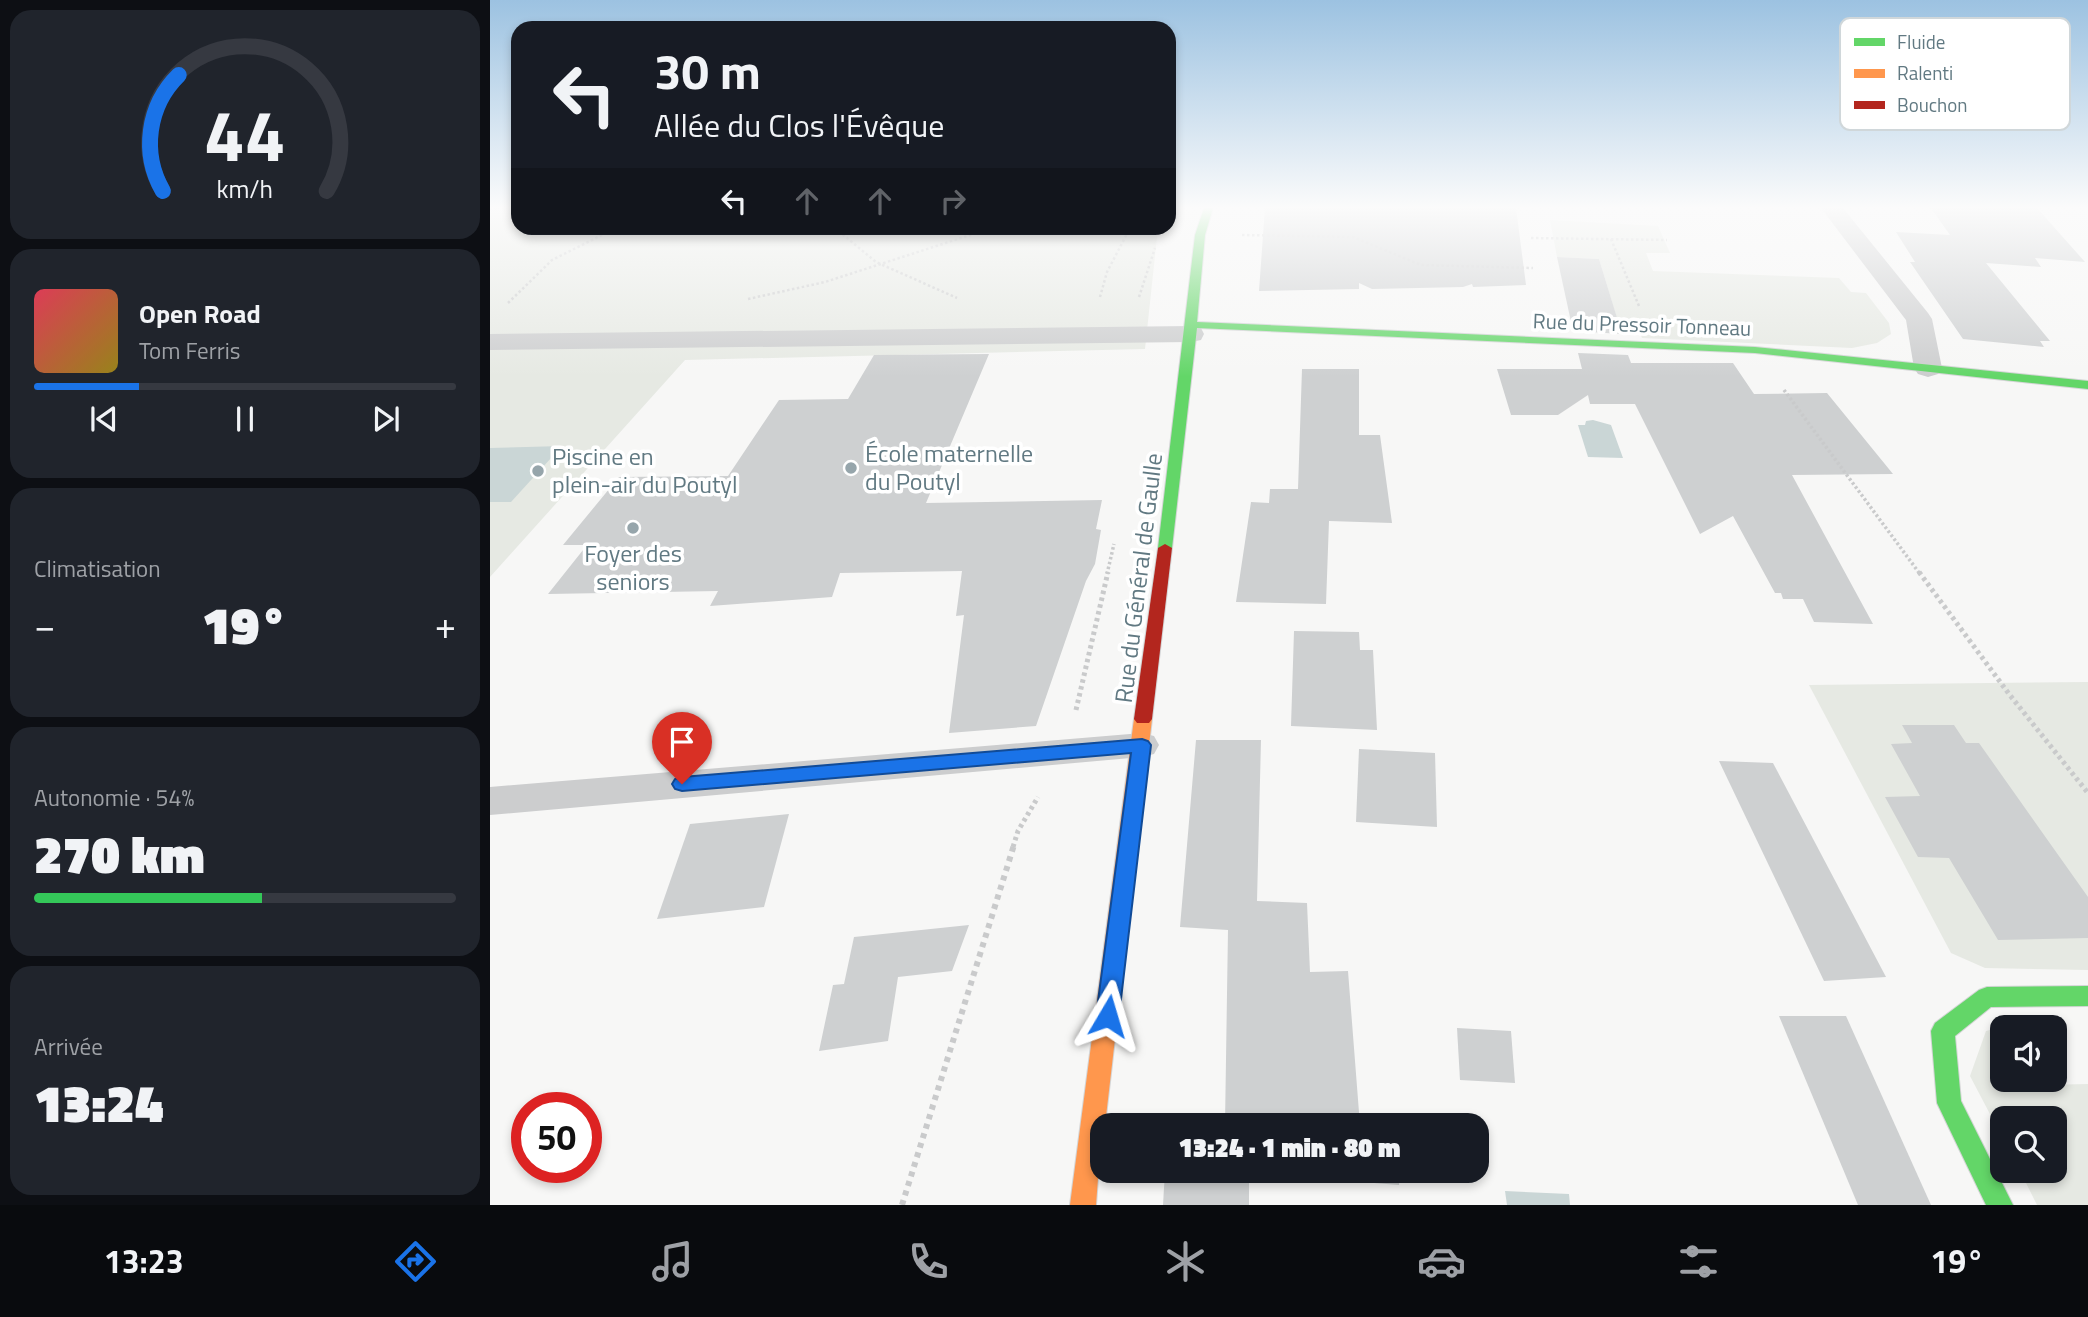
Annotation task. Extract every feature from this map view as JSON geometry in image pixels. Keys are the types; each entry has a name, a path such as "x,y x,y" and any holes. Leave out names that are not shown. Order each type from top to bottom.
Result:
{"main road":[{"name":"Rue du Général de Gaulle","path":"1083,1205 1142,745 1198,264"},
{"name":"Rue du Pressoir Tonneau","path":"1192,329 1755,350 2088,385"},
{"path":"2000,1205 1949,1103 1943,1031 1987,997 2088,996"}],"street":[{"path":"1876,264 1919,319 1928,368"},
{"path":"490,342 1192,329"}],"lane":[{"path":"490,801 1142,745"}],"path":[{"path":"503,308 548,264"},
{"path":"744,299 825,282 880,264"},
{"path":"1100,298 1111,264"},
{"path":"1419,264 1533,268"},
{"path":"1621,264 1654,345"},
{"path":"1755,350 2009,694 2088,793"}],"shaded area":[{"path":"490,264 1154,264 1145,349 685,360 490,577"},
{"path":"1601,264 1650,264 1653,271 1839,278 1851,292 1866,293 1889,323 1891,334 1877,343 1852,348 1642,338 1637,325 1619,325"},
{"path":"1586,421 1611,425 1623,458 1588,457 1578,425 1585,425"},
{"path":"562,446 511,502 490,502 490,448"},
{"path":"2088,682 2088,970 1985,968 1951,953 1809,685"},
{"path":"1990,1030 1990,1092 2067,1092 2067,1084 2088,1084 2088,1205 2037,1205 2026,1183 2067,1183 2067,1106 1990,1106 1990,1114 1970,1076 1986,1031"},
{"path":"1505,1191 1569,1194 1570,1205 1507,1205"}],"building":[{"path":"1261,264 1523,264 1526,285 1473,287 1472,284 1463,287 1372,289 1359,283 1359,289 1259,291"},
{"path":"1559,264 1601,264 1622,334 1573,331"},
{"path":"1912,264 1987,264 2050,341 2040,341 2044,347 1963,339"},
{"path":"2003,264 2039,264 2041,267"},
{"path":"1578,353 1628,355 1631,363 1733,363 1754,394 1827,393 1893,474 1792,475 1873,624 1814,622 1803,599 1783,599 1781,593 1775,593 1733,516 1700,534 1635,404 1590,404 1588,395 1558,415 1511,415 1497,369 1582,369"},
{"path":"989,354 926,503 1102,500 1096,529 1101,530 1095,564 1086,581 1036,726 949,733 964,615 956,616 962,571 840,573 832,597 710,606 718,591 548,594 587,545 563,545 619,477 728,476 779,400 848,399 874,355"},
{"path":"1302,369 1359,369 1359,435 1380,435 1392,523 1329,521 1326,604 1236,602 1251,502 1269,503 1270,489 1298,489"},
{"path":"1294,631 1359,632 1360,650 1373,650 1377,730 1291,726"},
{"path":"1902,725 1954,725 1966,743 1979,743 2088,897 2088,938 1998,940 1949,858 1918,857 1885,797 1920,796 1891,744 1912,743"},
{"path":"1196,740 1261,740 1257,901 1307,903 1310,972 1348,971 1359,1113 1225,1113 1228,930 1180,927"},
{"path":"1359,749 1435,753 1437,827 1356,822"},
{"path":"1719,761 1773,763 1886,977 1824,981"},
{"path":"789,814 764,907 657,919 690,824"},
{"path":"969,925 952,971 898,977 888,1041 819,1051 833,985 844,984 854,937"},
{"path":"1779,1016 1846,1016 1931,1205 1858,1205"},
{"path":"1457,1028 1511,1031 1515,1083 1460,1080"},
{"path":"1164,1183 1249,1183 1249,1205 1163,1205"}],"traffic: fast":[{"path":"1165,548 1197,264"},
{"path":"1192,325 1755,350 2088,385"},
{"path":"2000,1205 1949,1103 1943,1031 1987,997 2088,996"}],"traffic: slow":[{"path":"1083,1205 1143,719"}],"traffic: jam":[{"path":"1143,719 1165,548"}],"place":[{"name":"École maternelle du Poutyl","path":"851,468"},
{"name":"Piscine en plein-air du Poutyl","path":"538,471"},
{"name":"Foyer des seniors","path":"633,528"}],"route":[{"path":"682,784 1142,745 1108,1016"}]}
